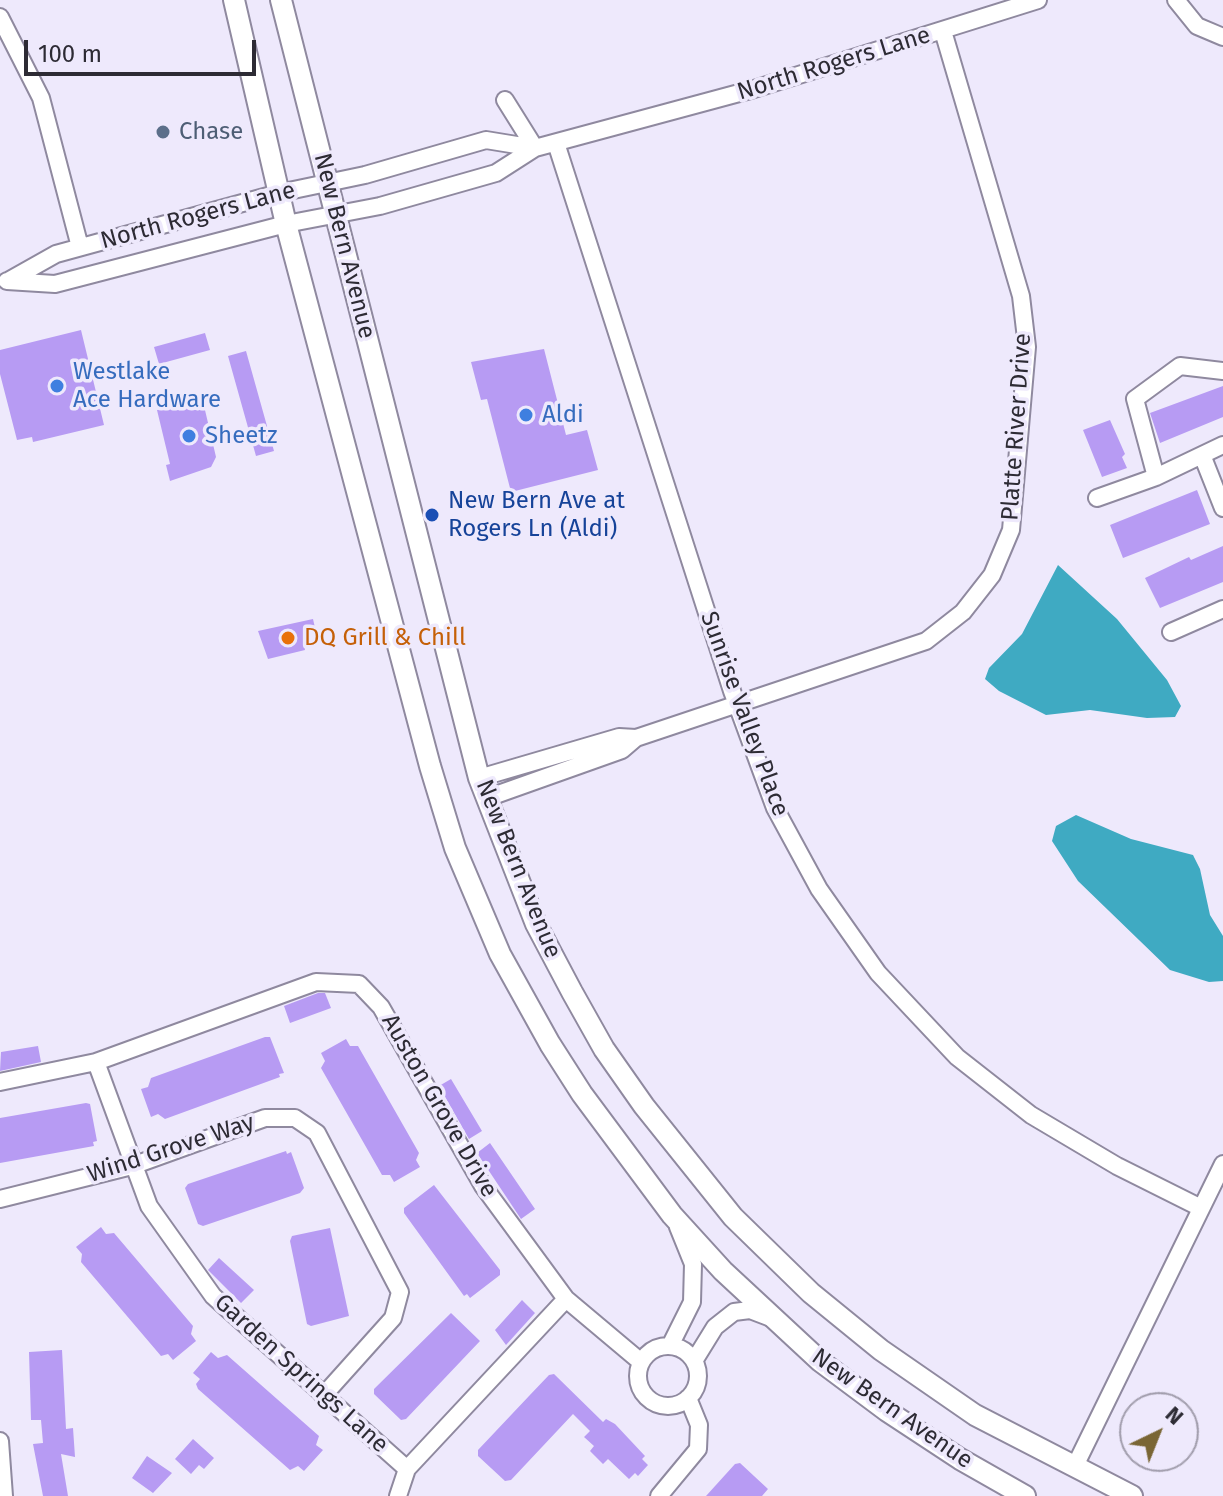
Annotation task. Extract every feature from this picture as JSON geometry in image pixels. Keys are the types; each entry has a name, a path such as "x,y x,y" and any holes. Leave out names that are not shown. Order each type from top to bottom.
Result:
{"main road":[{"name":"New Bern Avenue","path":"234,0 286,224 455,848 500,954 550,1044 672,1215 774,1319 820,1361 887,1411 960,1459 1025,1496"},
{"name":"New Bern Avenue","path":"281,0 479,778 536,924 604,1049 644,1106 733,1217 811,1293 881,1350 975,1415 1132,1496"}],"street":[{"name":"North Rogers Lane","path":"4,283 55,284 286,224 380,206 496,173 535,148 754,89 1038,0"},
{"path":"1176,0 1197,26 1223,37"},
{"path":"0,17 41,98 80,247"},
{"name":"Platte River Drive","path":"479,778 619,737 636,738 926,641 963,612 992,575 1011,530 1027,347 1021,296 943,31"},
{"path":"505,100 535,148"},
{"name":"North Rogers Lane","path":"4,283 56,254 486,140 535,148"},
{"name":"Sunrise Valley Place","path":"556,143 738,706 775,808 819,889 878,973 957,1057 1031,1115 1117,1166 1201,1208"},
{"path":"1156,477 1135,399 1180,366 1223,371"},
{"path":"1097,498 1156,477 1223,445"},
{"path":"1202,455 1223,508"},
{"path":"1171,632 1223,609"},
{"name":"Platte River Drive","path":"487,798 622,750 636,738"},
{"name":"Auston Grove Drive","path":"0,1082 96,1062 316,982 359,984 381,1007 483,1186 566,1299 641,1362"},
{"name":"Garden Springs Lane","path":"96,1062 149,1206 213,1296 407,1469"},
{"name":"Wind Grove Way","path":"0,1199 132,1166 265,1118 295,1118 317,1133 400,1292 393,1318 323,1396"},
{"path":"1075,1466 1223,1164"},
{"path":"670,1346 692,1302 693,1277 693,1264 672,1215"},
{"path":"398,1496 407,1469 566,1299"},
{"path":"694,1361 715,1327 734,1312 750,1310 774,1319"},
{"path":"670,1346 683,1349 694,1361 697,1384 688,1398 667,1406 648,1398 638,1382 641,1362 655,1349 670,1346"},
{"path":"659,1496 698,1449 699,1425 688,1398"},
{"path":"0,1441 4,1496"}],"water":[{"path":"1058,565 1117,619 1167,680 1181,706 1175,717 1147,718 1090,710 1046,715 999,691 985,679 989,668 1022,634"},
{"path":"1076,815 1131,839 1193,855 1200,869 1210,915 1223,936 1223,981 1209,982 1170,970 1078,881 1052,841 1056,826"}],"building":[{"path":"81,330 104,425 33,442 32,437 17,440 0,374 0,350"},
{"path":"205,333 210,350 159,364 154,347"},
{"name":"Aldi","path":"544,349 566,435 587,430 598,470 511,492 487,399 481,400 471,362"},
{"path":"246,351 274,451 256,456 228,356"},
{"path":"1223,386 1223,417 1160,443 1150,413"},
{"path":"201,393 216,457 211,467 170,481 166,465 170,464 157,410 173,406 172,400"},
{"path":"1110,420 1125,454 1122,457 1127,468 1102,477 1083,430"},
{"path":"1197,490 1210,524 1123,558 1110,525"},
{"path":"1223,546 1223,582 1160,608 1145,578 1189,557 1191,560"},
{"path":"313,619 318,641 304,645 305,650 268,659 258,631"},
{"path":"325,993 331,1008 290,1023 284,1006"},
{"path":"270,1037 284,1073 279,1074 280,1077 165,1119 158,1114 151,1117 141,1089 148,1087 151,1078"},
{"path":"346,1039 350,1046 358,1046 419,1153 416,1160 420,1167 394,1182 390,1175 382,1175 321,1068 325,1061 321,1053"},
{"path":"38,1046 41,1062 0,1071 1,1052"},
{"path":"451,1079 482,1131 469,1139 439,1086"},
{"path":"90,1104 97,1141 93,1142 94,1146 0,1163 0,1118"},
{"path":"490,1143 535,1209 521,1219 477,1153"},
{"path":"286,1151 287,1154 291,1152 304,1188 300,1193 203,1226 198,1224 185,1188 188,1184"},
{"path":"434,1185 500,1270 500,1275 470,1298 467,1294 464,1296 404,1213 404,1208"},
{"path":"101,1227 106,1234 114,1233 193,1326 191,1334 196,1341 173,1360 168,1354 161,1356 81,1262 82,1254 76,1247"},
{"path":"330,1228 349,1316 311,1326 307,1324 290,1241 292,1236"},
{"path":"219,1258 254,1290 241,1303 208,1270"},
{"path":"522,1300 535,1313 506,1345 495,1330"},
{"path":"451,1313 480,1341 406,1419 401,1420 374,1394 374,1389"},
{"path":"62,1350 66,1429 73,1428 75,1457 61,1454 68,1496 43,1496 33,1444 43,1443 41,1420 31,1420 29,1352"},
{"path":"211,1352 218,1358 227,1355 319,1436 316,1445 323,1450 304,1471 298,1466 290,1470 198,1389 196,1384 200,1379 193,1373"},
{"path":"554,1374 603,1422 606,1419 615,1424 645,1456 642,1459 648,1465 638,1476 635,1473 629,1479 608,1459 603,1464 590,1451 594,1446 584,1437 590,1431 573,1414 511,1480 505,1481 478,1456 478,1450 549,1375"},
{"path":"193,1439 214,1458 204,1469 199,1465 191,1474 175,1459"},
{"path":"147,1456 172,1473 153,1493 132,1478"},
{"path":"740,1463 768,1489 762,1496 706,1496 735,1464"}],"place":[{"name":"Chase","path":"163,132"},
{"name":"Westlake Ace Hardware","path":"57,386"},
{"name":"Aldi","path":"526,415"},
{"name":"Sheetz","path":"189,436"},
{"name":"New Bern Ave at Rogers Ln (Aldi)","path":"432,515"},
{"name":"DQ Grill & Chill","path":"288,638"}]}
